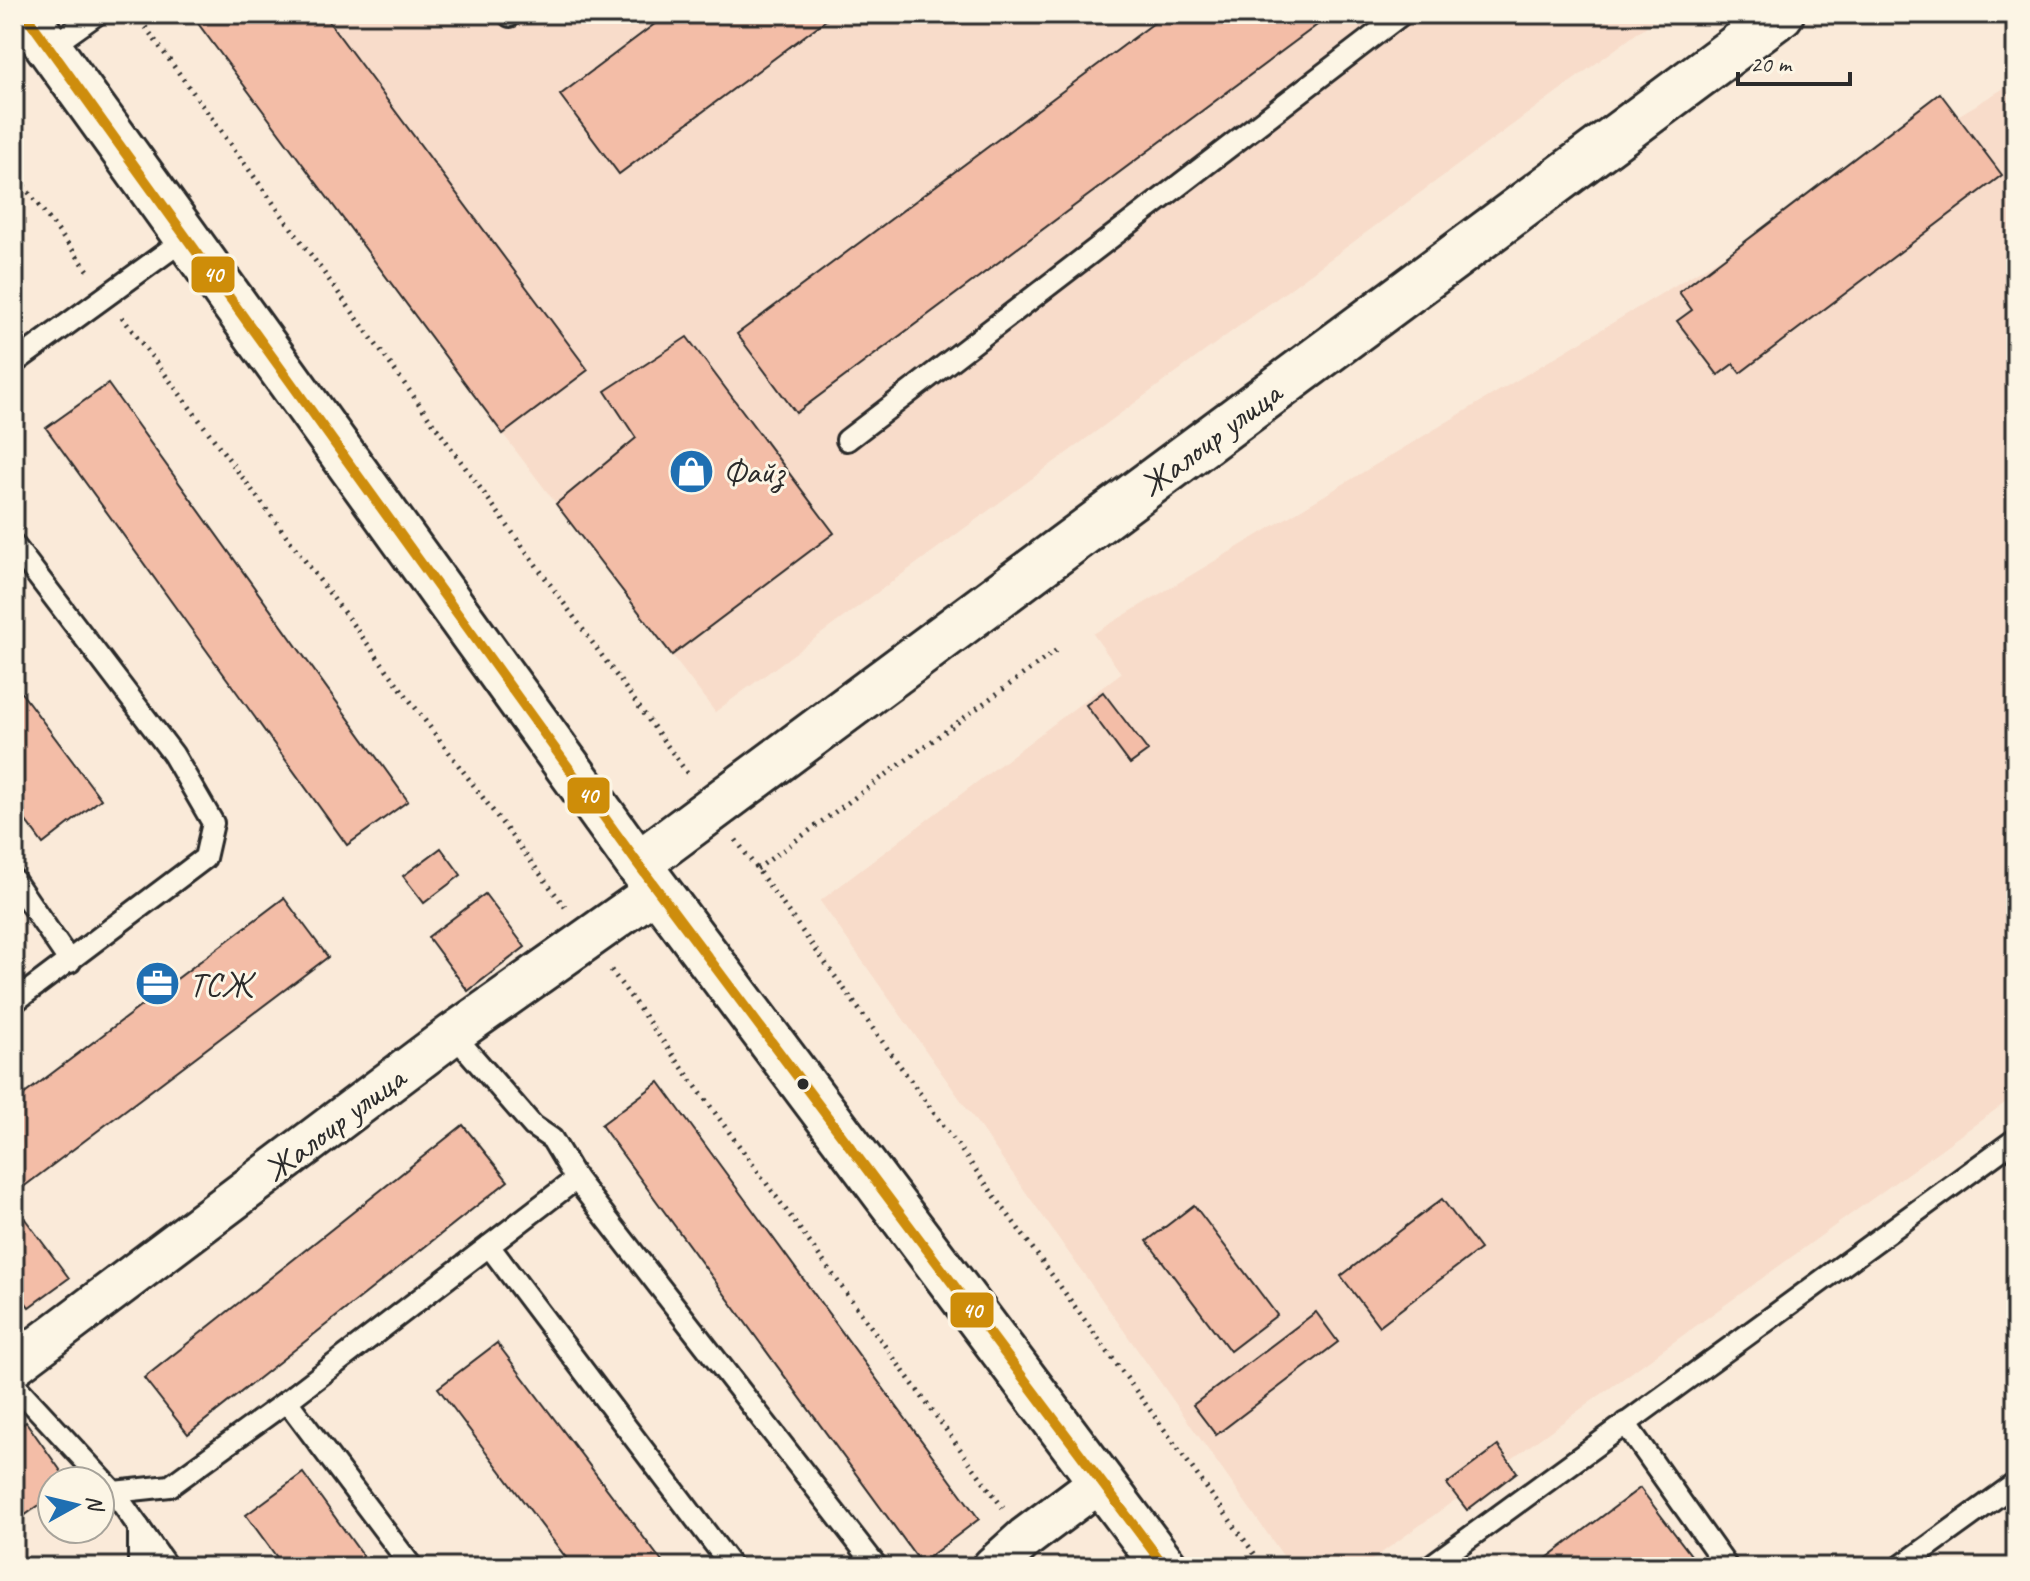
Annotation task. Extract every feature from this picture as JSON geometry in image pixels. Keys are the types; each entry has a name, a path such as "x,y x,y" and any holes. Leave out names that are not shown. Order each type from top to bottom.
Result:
{"street":[{"name":"Жалоир улица","path":"14,1365 453,1034 588,938 648,877 1781,14"},
{"path":"37,31 648,877 1165,1567"},
{"path":"993,1567 1025,1538 1101,1481"}],"lane":[{"path":"37,31 97,14"},
{"path":"847,440 1402,14"},
{"path":"14,363 186,238"},
{"path":"14,545 173,754 213,823 205,858 14,1002"},
{"path":"14,880 70,962"},
{"path":"453,1034 533,1126 552,1139 576,1179 877,1567"},
{"path":"1429,1567 2016,1139"},
{"path":"116,1492 170,1486 287,1401 576,1179"},
{"path":"489,1246 732,1567"},
{"path":"14,1384 89,1465"},
{"path":"287,1401 412,1567"},
{"path":"1625,1423 1727,1567"},
{"path":"1900,1567 2016,1483"},
{"path":"116,1495 167,1567"},
{"path":"139,1527 139,1567"}],"path":[{"path":"14,173 588,938 1025,1538"},
{"path":"757,869 1058,649"}],"shaded area":[{"path":"191,14 1663,14 715,712 503,434"},
{"path":"2006,87 2016,101 2016,1095 1362,1567 1291,1567 820,901 1121,673 1093,634"}],"building":[{"path":"191,14 323,14 588,370 503,434"},
{"path":"668,14 834,14 619,174 560,95"},
{"path":"1166,14 1332,14 796,413 737,334"},
{"path":"1940,93 2002,175 1740,373 1733,364 1718,375 1677,321 1692,310 1679,292"},
{"name":"Файз","path":"687,337 834,533 672,655 556,504 636,438 605,391"},
{"path":"108,384 408,801 347,845 46,428"},
{"path":"14,683 101,799 43,844 14,805"},
{"path":"1103,692 1148,751 1130,764 1086,705"},
{"path":"441,848 461,875 424,903 403,876"},
{"path":"485,894 525,947 468,991 428,937"},
{"path":"284,898 328,957 14,1194 14,1102"},
{"path":"659,1082 979,1519 921,1563 601,1125"},
{"path":"463,1125 508,1181 188,1434 144,1378"},
{"path":"1442,1199 1480,1249 1379,1326 1341,1276"},
{"path":"1194,1205 1277,1315 1230,1351 1147,1241"},
{"path":"22,1215 69,1278 29,1307 14,1287 14,1221"},
{"path":"1316,1312 1338,1342 1216,1435 1193,1405"},
{"path":"497,1343 666,1567 573,1567 438,1388"},
{"path":"26,1422 57,1465 36,1465 36,1507 14,1523 14,1431"},
{"path":"1498,1446 1517,1472 1467,1510 1447,1484"},
{"path":"303,1473 371,1567 284,1567 246,1515"},
{"path":"1640,1488 1700,1567 1535,1567"}],"transit line":[{"name":"40","path":"25,14 638,864 1165,1567"}],"place":[{"name":"Файз","path":"692,471"},
{"name":"ТСЖ","path":"158,984"}]}
